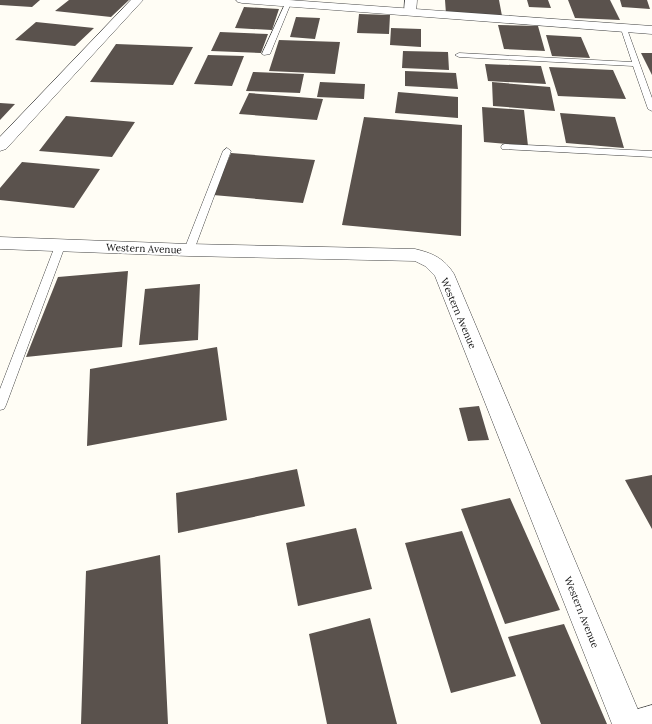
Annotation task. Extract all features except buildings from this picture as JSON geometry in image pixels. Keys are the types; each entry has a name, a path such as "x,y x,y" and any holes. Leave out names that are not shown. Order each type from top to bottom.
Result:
{"street":[{"path":"0,146 137,0"},
{"path":"242,0 652,30"},
{"path":"410,12 411,0"},
{"name":"Western Avenue","path":"0,243 189,250 415,255 429,259 437,265 444,274 628,724"},
{"path":"640,724 652,721"}],"lane":[{"path":"266,54 288,4"},
{"path":"624,29 652,110"},
{"path":"458,55 636,64"},
{"path":"505,147 652,154"},
{"path":"189,250 226,151"},
{"path":"0,405 60,246"}]}
